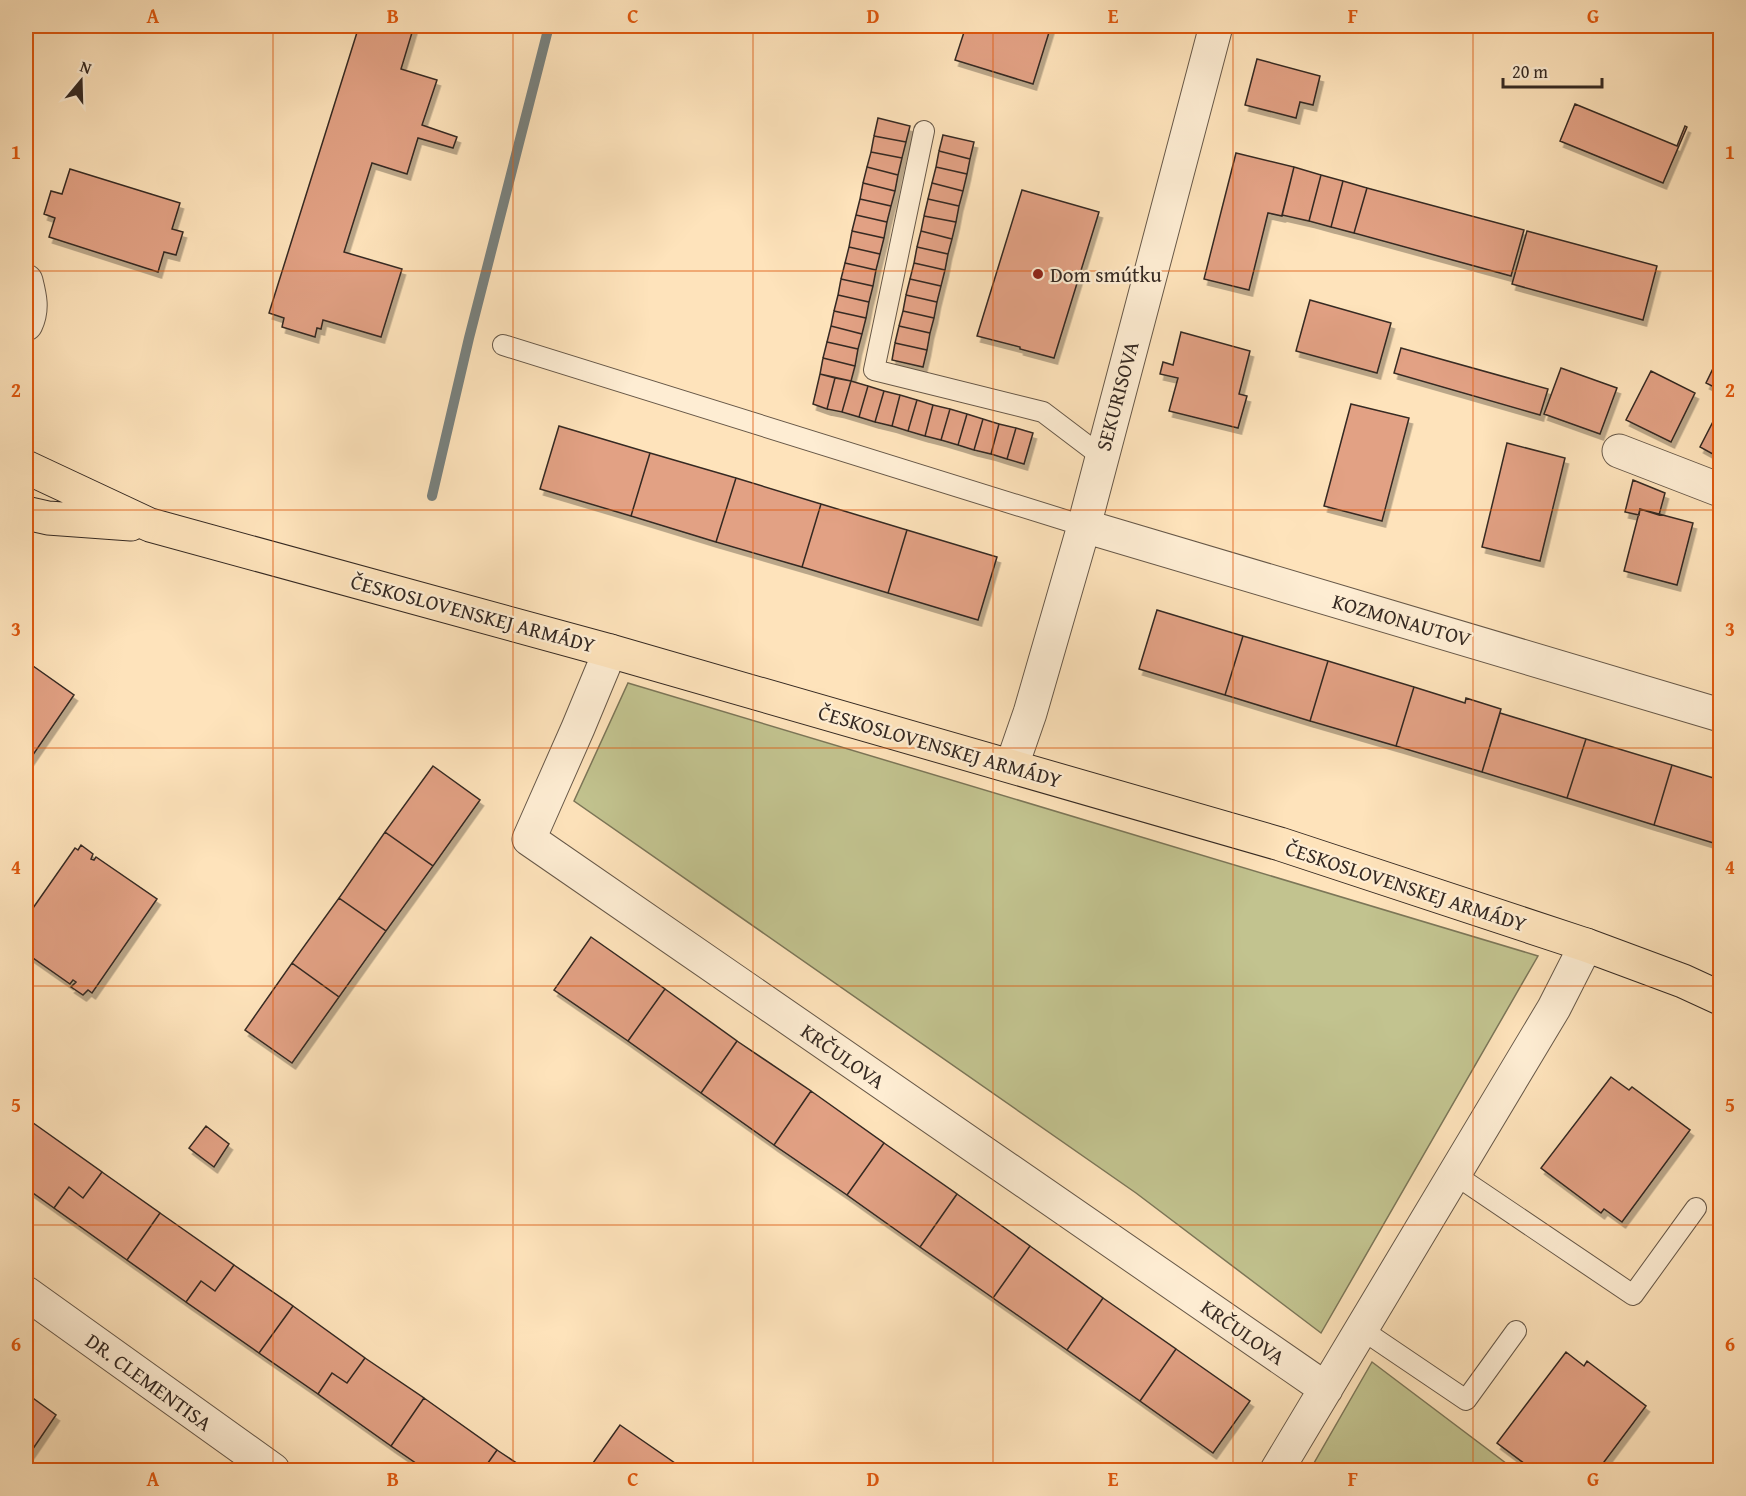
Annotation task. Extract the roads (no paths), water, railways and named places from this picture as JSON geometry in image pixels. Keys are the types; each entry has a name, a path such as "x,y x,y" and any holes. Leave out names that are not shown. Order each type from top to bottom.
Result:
{"main road":[{"name":"ČESKOSLOVENSKEJ ARMÁDY","path":"26,467 150,525 610,651 1280,844 1586,945 1683,981 1720,998"},
{"name":"ČESKOSLOVENSKEJ ARMÁDY","path":"26,513 48,518 150,525"}],"street":[{"name":"SEKURISOVA","path":"1012,765 1030,713 1084,526 1216,26"},
{"path":"26,281 31,299 30,315 26,323"},
{"path":"1619,451 1720,490"},
{"name":"KOZMONAUTOV","path":"1084,526 1720,715"},
{"name":"KRČULOVA","path":"610,651 529,838 1326,1389"},
{"path":"1277,1470 1554,1008 1586,945"},
{"name":"DR. CLEMENTISA","path":"26,1293 273,1470"}],"lane":[{"path":"924,131 874,370 1043,412 1101,456"},
{"path":"503,345 1084,526"},
{"path":"1455,1174 1633,1295 1696,1208"},
{"path":"1361,1329 1466,1400 1516,1331"}],"waterway":[{"path":"432,496 469,338 549,26"}],"place":[{"name":"Dom smútku","path":"1038,274"}]}
